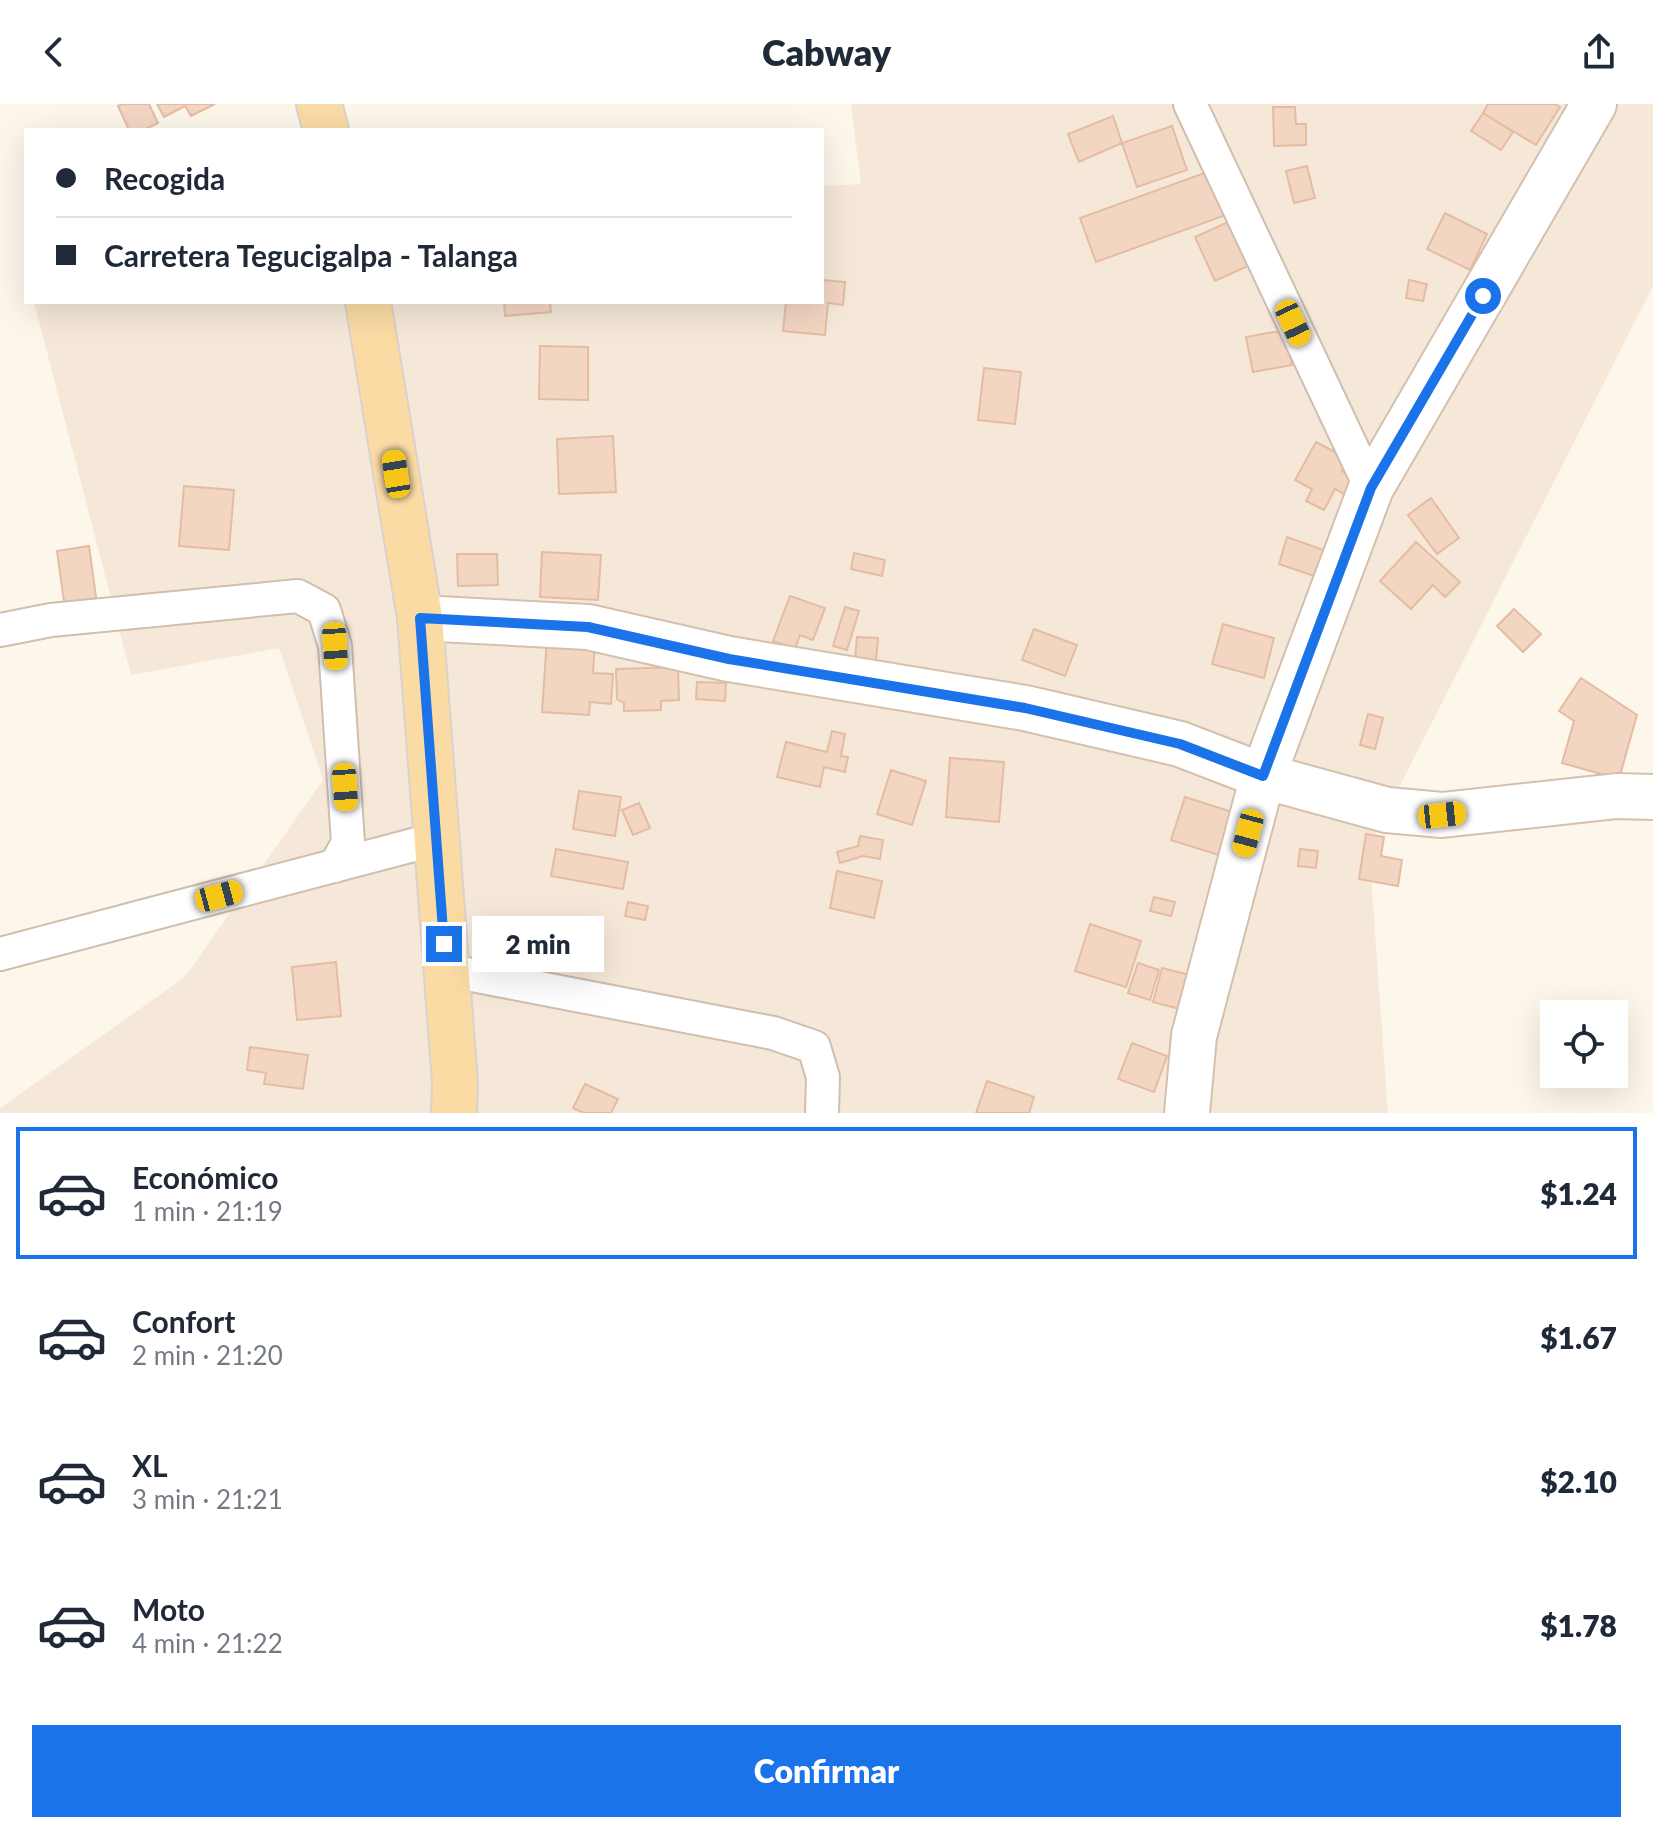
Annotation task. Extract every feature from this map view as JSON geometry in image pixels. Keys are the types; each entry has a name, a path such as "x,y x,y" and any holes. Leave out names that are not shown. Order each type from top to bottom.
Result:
{"main road":[{"path":"319,104 325,128"},
{"path":"368,304 420,618 455,1083 454,1113"}],"street":[{"path":"1190,104 1371,488"},
{"path":"1187,1113 1194,1036 1263,776 1371,488 1594,104"},
{"path":"0,630 51,620 298,596 324,610 335,646 348,843 335,866"},
{"path":"420,618 588,627 729,659 1025,708 1180,744 1263,776 1387,810 1442,815 1617,796 1653,797"},
{"path":"0,954 436,839"},
{"path":"446,970 773,1033 814,1047 823,1077 822,1113"}],"shaded area":[{"path":"851,104 1653,104 1653,286 1369,847 1388,1113 0,1113 0,1108 185,977 323,780 279,648 131,675 35,304 824,304 824,186 861,184"}],"building":[{"path":"149,104 158,123 148,128 128,128 118,106"},
{"path":"157,104 215,104 191,116 185,106 164,117"},
{"path":"1488,104 1555,104 1560,107 1536,145 1483,113"},
{"path":"1273,107 1295,107 1296,124 1306,124 1306,145 1274,146"},
{"path":"1483,113 1513,132 1501,150 1471,131"},
{"path":"1113,116 1122,143 1079,162 1068,134"},
{"path":"1172,126 1187,170 1137,187 1122,143"},
{"path":"1232,163 1248,207 1096,262 1080,218"},
{"path":"1307,166 1315,198 1294,203 1286,171"},
{"path":"1445,213 1487,234 1470,270 1427,249"},
{"path":"1239,217 1259,261 1215,281 1195,237"},
{"path":"824,280 845,282 843,305 828,303 825,335 783,331 786,304 824,304"},
{"path":"1409,280 1427,284 1423,301 1406,298"},
{"path":"504,304 550,304 551,312 505,316"},
{"path":"1285,330 1292,365 1253,372 1246,337"},
{"path":"540,346 588,347 588,400 539,399"},
{"path":"984,368 1021,372 1015,424 978,420"},
{"path":"613,436 616,492 559,494 557,439"},
{"path":"1316,442 1348,459 1342,471 1367,484 1358,502 1335,489 1324,510 1306,501 1312,489 1295,480"},
{"path":"184,486 234,490 229,550 179,546"},
{"path":"1431,498 1459,538 1437,554 1408,515"},
{"path":"1287,537 1329,552 1320,578 1279,564"},
{"path":"1416,542 1460,582 1445,597 1433,585 1411,609 1380,581"},
{"path":"89,546 97,604 65,609 57,551"},
{"path":"542,552 601,555 598,600 540,597"},
{"path":"854,553 885,560 882,576 851,569"},
{"path":"457,554 497,554 498,585 458,586"},
{"path":"790,596 825,608 813,640 800,635 795,649 773,641"},
{"path":"845,607 859,611 847,650 833,646"},
{"path":"1514,609 1541,634 1523,652 1497,626"},
{"path":"1223,624 1274,638 1264,678 1212,664"},
{"path":"1034,629 1077,645 1065,676 1022,660"},
{"path":"857,637 878,638 876,661 855,659"},
{"path":"547,638 595,641 593,673 613,674 611,704 590,702 589,715 542,712"},
{"path":"678,667 679,700 661,701 661,710 624,711 624,703 617,699 616,669"},
{"path":"1581,678 1637,715 1619,779 1562,763 1574,721 1559,711"},
{"path":"697,682 726,683 725,701 696,699"},
{"path":"1368,714 1383,718 1375,749 1360,745"},
{"path":"832,731 845,734 841,756 848,757 845,772 824,767 820,787 777,777 786,742 827,752"},
{"path":"950,758 1004,762 999,822 946,817"},
{"path":"891,770 926,781 912,825 877,814"},
{"path":"579,791 621,797 615,836 573,829"},
{"path":"1185,797 1235,813 1222,856 1171,840"},
{"path":"639,803 650,828 633,835 622,810"},
{"path":"1366,834 1384,837 1381,856 1402,860 1398,886 1359,879"},
{"path":"860,836 883,840 880,859 863,856 840,863 837,852 858,846"},
{"path":"556,849 628,862 623,889 551,876"},
{"path":"1300,849 1318,851 1316,868 1298,866"},
{"path":"837,871 882,881 874,918 830,908"},
{"path":"1154,897 1175,902 1171,916 1150,911"},
{"path":"628,902 648,906 645,920 625,916"},
{"path":"1090,924 1141,941 1126,987 1075,971"},
{"path":"336,962 341,1016 297,1020 292,967"},
{"path":"1138,963 1159,970 1150,1000 1128,993"},
{"path":"1162,968 1190,975 1180,1009 1153,1002"},
{"path":"1132,1043 1167,1056 1154,1092 1118,1079"},
{"path":"250,1047 308,1055 303,1089 264,1084 266,1073 247,1070"},
{"path":"987,1081 1034,1097 1029,1113 976,1113"},
{"path":"585,1084 618,1099 611,1113 584,1113 573,1108"}],"route":[{"path":"444,944 420,618 588,627 729,659 1025,708 1180,744 1263,776 1371,488 1483,296"}]}
